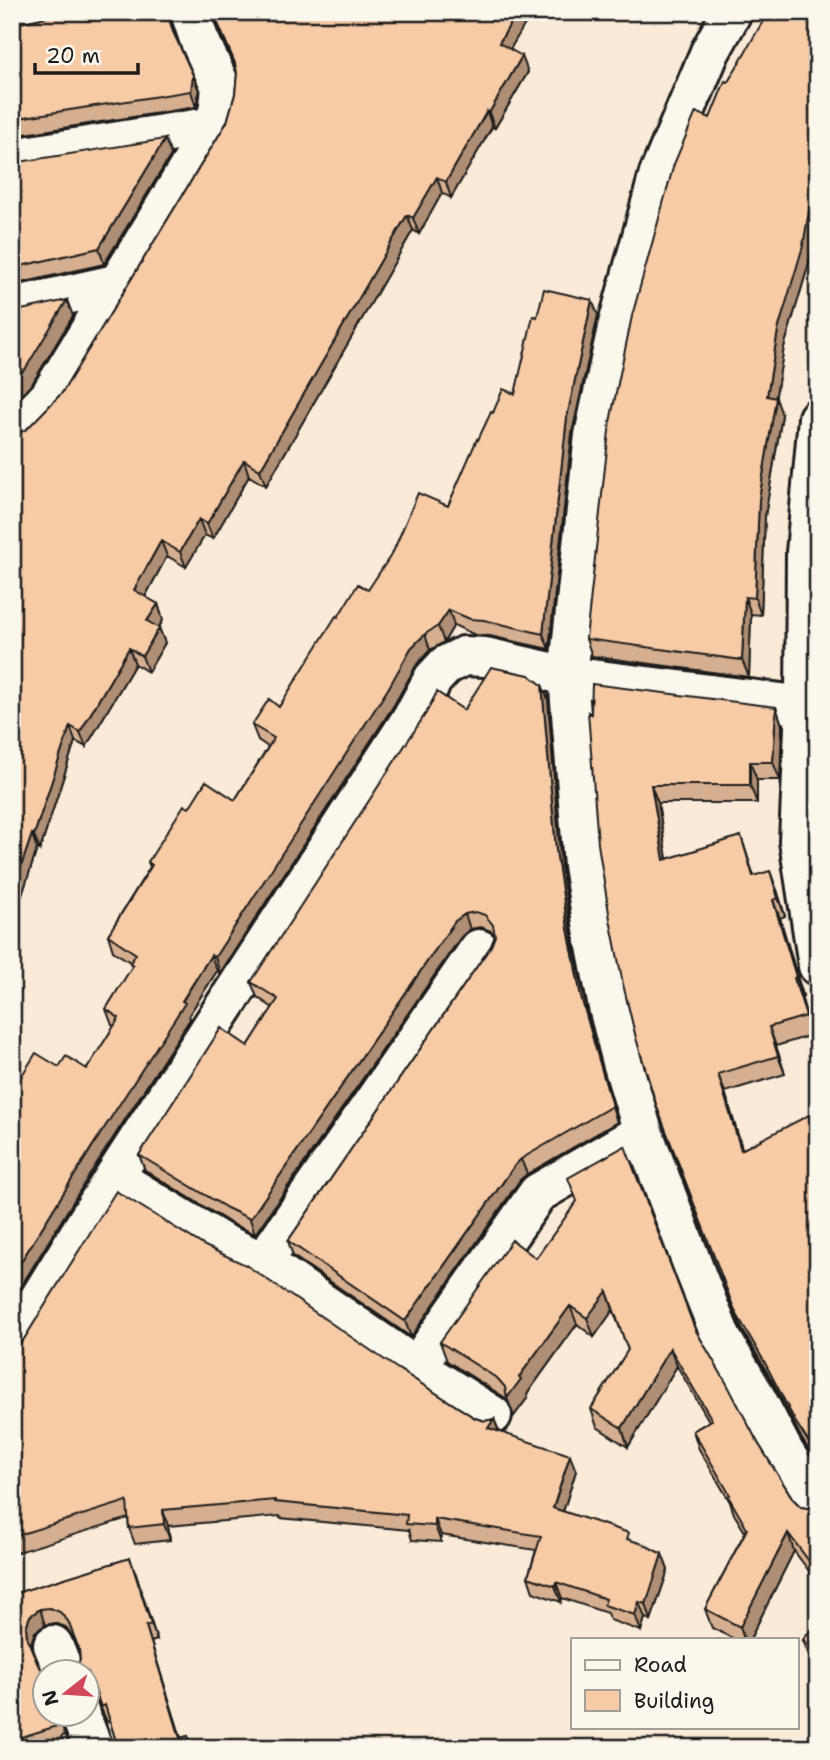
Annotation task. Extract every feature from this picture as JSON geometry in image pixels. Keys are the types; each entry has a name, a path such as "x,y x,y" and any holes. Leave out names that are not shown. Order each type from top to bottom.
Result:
{"street":[{"path":"12,20 46,12"},
{"path":"12,430 22,425 49,397 214,126 221,87 190,12"},
{"path":"732,12 710,52 659,173 617,328 594,435 568,676 583,865 593,928 608,1007 643,1132 722,1339 783,1450 818,1506"},
{"path":"12,158 214,126"},
{"path":"12,306 120,283"},
{"path":"818,418 806,553 811,706 799,841 818,966"},
{"path":"12,1343 114,1177 406,727 433,679 446,665 464,656 485,656 568,676 811,706"},
{"path":"263,1262 479,949"},
{"path":"416,1367 538,1193 643,1132"},
{"path":"114,1177 222,1243 263,1262 416,1367 492,1415"},
{"path":"85,1728 93,1748"}],"building":[{"path":"55,12 167,12 193,75 191,91 12,119 12,25 46,17"},
{"path":"213,12 517,12 499,43 522,56 446,182 437,177 413,218 407,215 260,470 244,460 207,524 199,519 180,552 161,541 134,590 158,604 147,621 159,628 142,656 129,648 80,732 70,726 12,893 12,436 28,428 62,393 227,122 235,94 237,73"},
{"path":"780,12 818,12 818,206 810,205 803,246 778,330 767,396 776,398 759,499 755,598 745,597 742,660 586,639 610,422 632,316 674,164 696,112 710,118 725,81 728,82 767,14 776,19"},
{"path":"165,139 99,248 12,268 12,163"},
{"path":"544,289 592,300 567,417 543,634 470,619 449,610 438,626 411,648 388,689 215,957 211,955 182,1001 185,1003 12,1276 12,1091 36,1053 59,1067 66,1056 87,1069 119,1018 106,1009 133,965 130,963 136,954 108,935 152,865 148,862 184,805 189,808 206,781 235,800 274,738 252,725 269,699 279,707 358,584 368,590 393,552 418,493 448,506 477,439 491,412 493,413 503,389 515,394 533,316 537,317"},
{"path":"67,300 26,368 12,382 12,312"},
{"path":"491,667 529,675 542,685 556,851 568,929 581,997 612,1106 515,1165 405,1321 288,1241 491,946 495,936 493,925 485,915 476,912 465,914 455,921 250,1219 139,1155 221,1028 248,1046 278,999 251,982 437,692 464,710"},
{"path":"592,684 776,707 773,762 750,762 750,785 651,785 664,860 741,836 753,876 770,871 778,898 773,900 806,1016 769,1027 778,1056 718,1074 741,1150 809,1115 818,1132 818,1457 795,1421 735,1311 657,1107 636,1038 610,919 598,844 588,712 591,714"},
{"path":"818,714 818,774 816,759"},
{"path":"625,1146 695,1329 758,1443 793,1499 801,1507 818,1508 818,1573 788,1533 740,1627 705,1609 747,1529 693,1431 712,1420 670,1348 622,1428 591,1409 628,1350 607,1291 587,1318 570,1306 507,1398 505,1387 498,1379 440,1342 512,1240 536,1258 577,1201 568,1178"},
{"path":"116,1191 205,1246 246,1265 475,1418 485,1421 494,1419 488,1428 570,1455 553,1508 629,1533 627,1539 662,1554 646,1604 639,1602 635,1615 604,1605 606,1599 556,1582 555,1586 528,1577 541,1536 435,1519 435,1526 406,1524 407,1515 275,1500 163,1510 164,1524 129,1528 127,1501 12,1537 12,1348 24,1339"},
{"path":"130,1558 151,1624 146,1626 180,1738 188,1736 191,1748 118,1748 105,1705 102,1706 102,1658 80,1658 68,1621 60,1612 50,1608 40,1609 30,1616 26,1627 27,1638 35,1658 32,1658 32,1728 51,1728 12,1740 12,1579 16,1593"},
{"path":"818,1621 818,1651 803,1640"}]}
